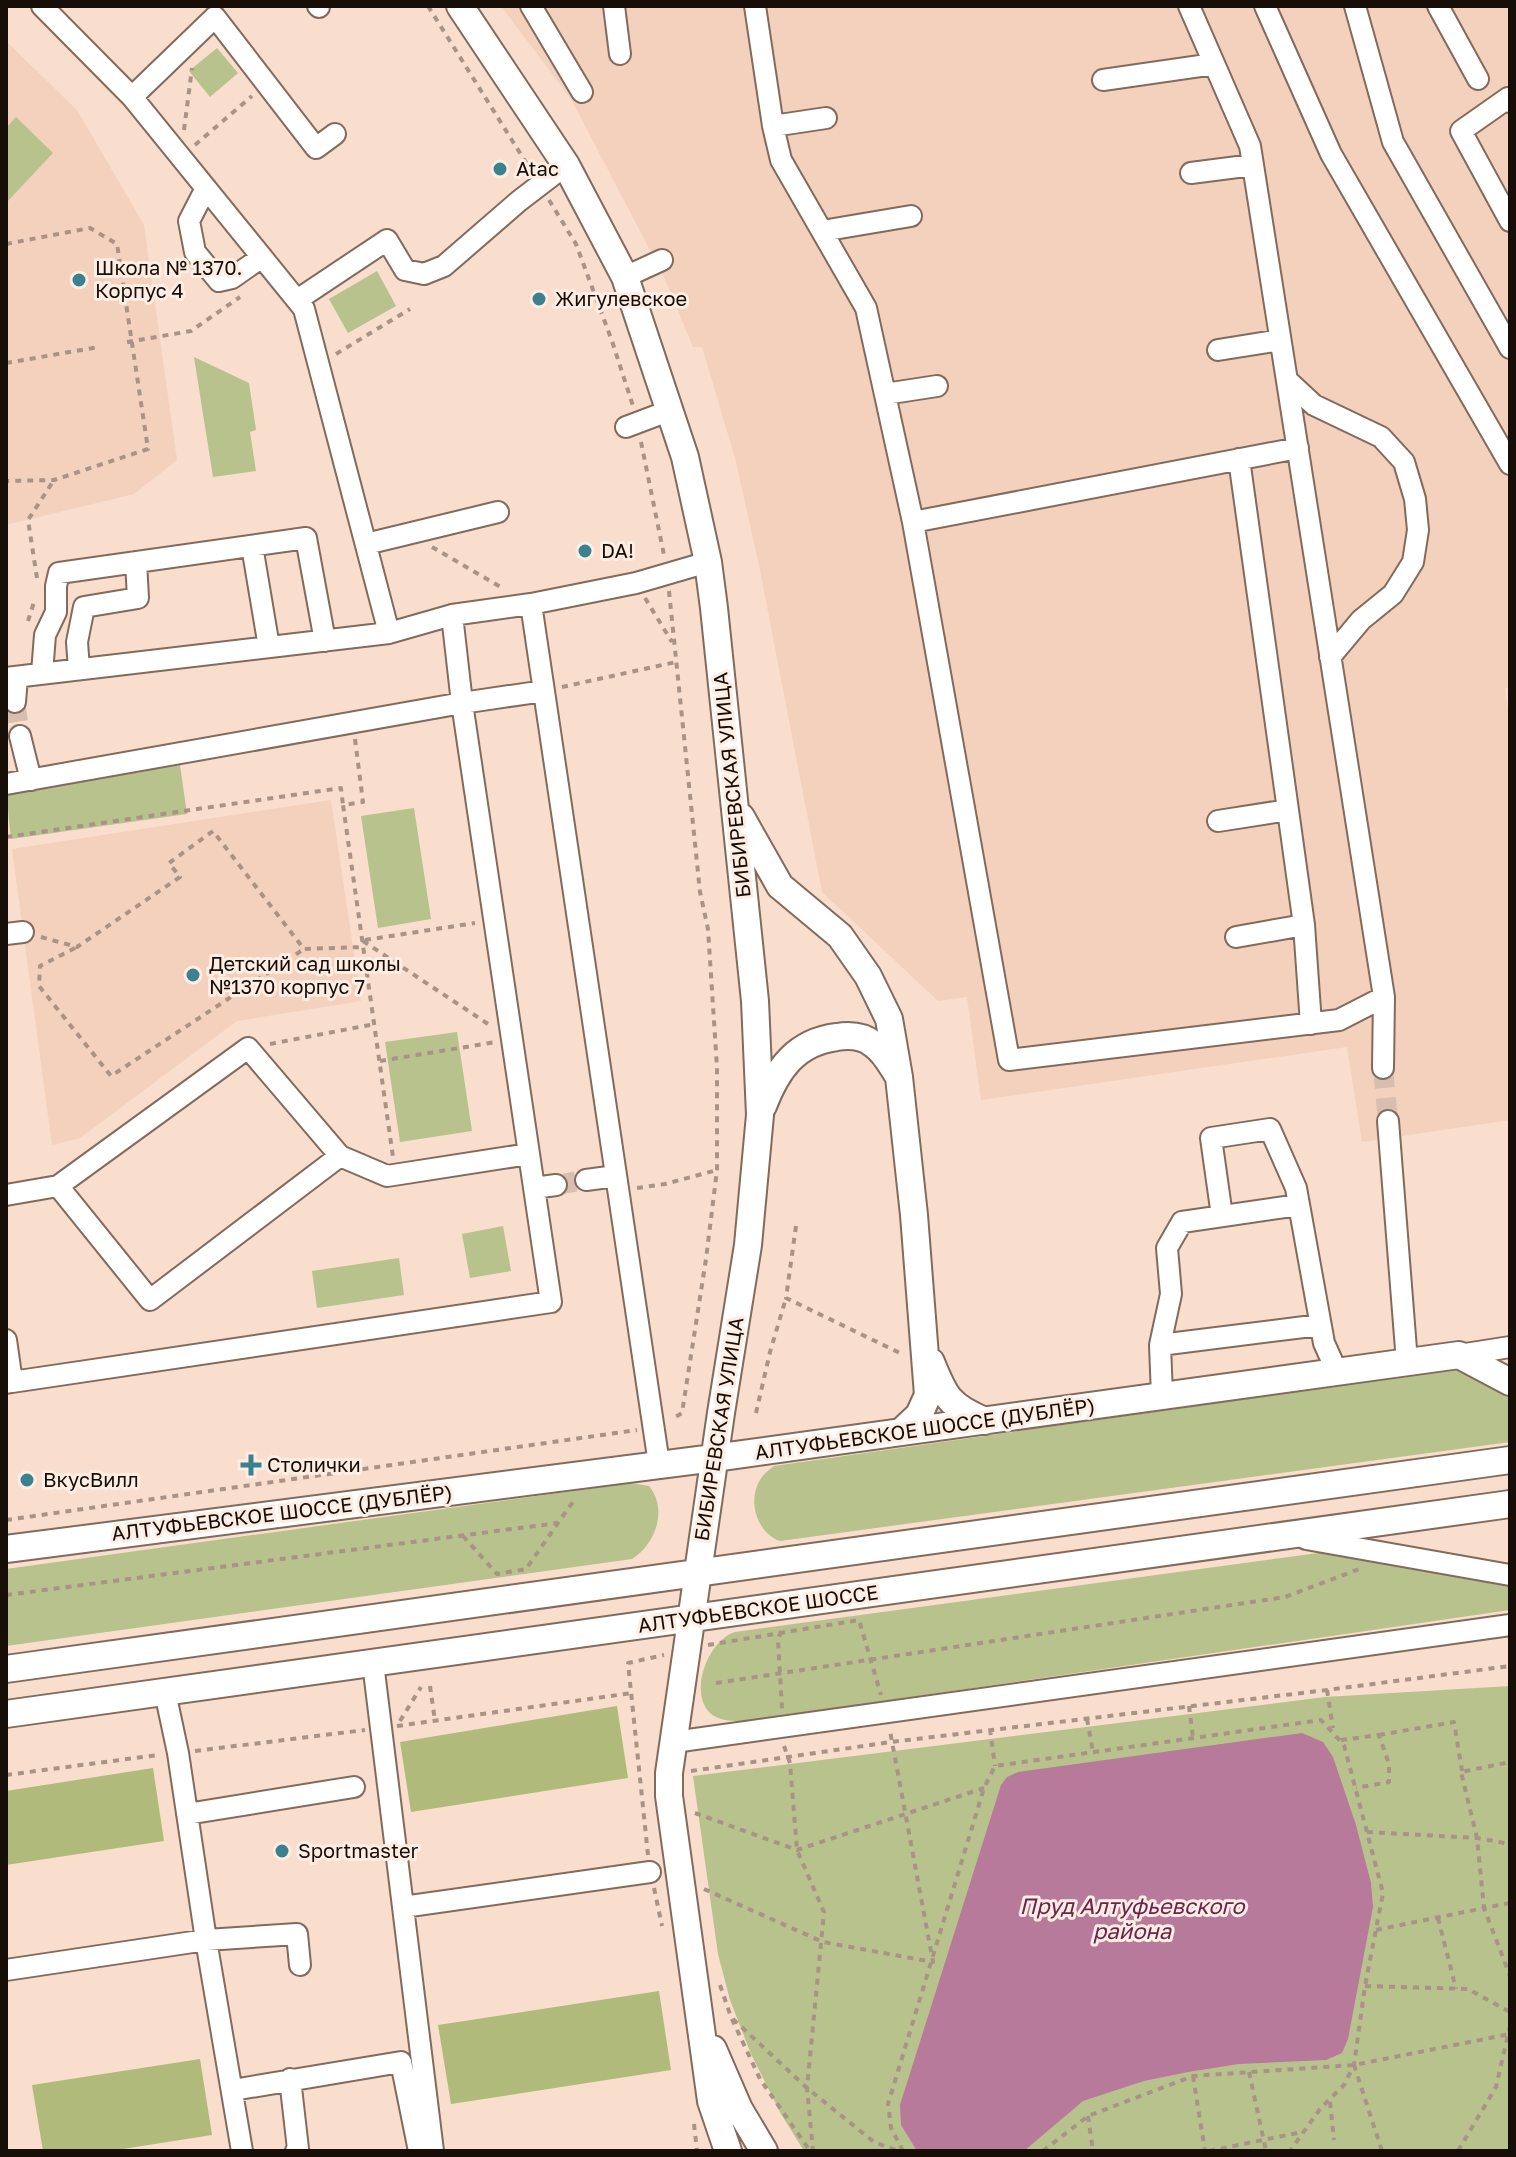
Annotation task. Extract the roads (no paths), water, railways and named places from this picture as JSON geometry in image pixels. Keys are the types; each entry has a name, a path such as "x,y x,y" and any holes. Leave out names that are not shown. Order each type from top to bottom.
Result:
{"main road":[{"name":"БИБИРЕВСКАЯ УЛИЦА","path":"460,6 566,165 625,277 685,457 708,562 755,1001 760,1115 748,1245 669,1773 669,1796 706,1978"},
{"path":"736,807 780,886 840,936 868,976 889,1019 899,1077 914,1353 928,1395 919,1415 902,1431"},
{"path":"760,1115 772,1083 788,1061 808,1044 823,1039 857,1036 871,1042 899,1077"},
{"path":"914,1353 961,1411 985,1421"},
{"path":"1459,1355 1510,1382"},
{"name":"АЛТУФЬЕВСКОЕ ШОССЕ (ДУБЛЁР)","path":"6,1549 714,1458 1459,1355"},
{"path":"6,1669 1510,1460"},
{"name":"АЛТУФЬЕВСКОЕ ШОССЕ","path":"6,1714 1510,1504"},
{"path":"706,1978 711,2101 728,2151"},
{"path":"706,1978 716,2060 739,2109 764,2151"}],"street":[{"path":"42,6 132,97 297,300 310,323 389,633"},
{"path":"531,6 582,92"},
{"path":"614,6 620,54"},
{"path":"755,6 781,160 866,308 913,522 1009,1060 1339,1020 1384,997"},
{"path":"1189,6 1250,146 1384,997 1383,1068"},
{"path":"1265,6 1331,154 1510,464"},
{"path":"1355,6 1393,142 1510,348"},
{"path":"1438,6 1478,79"},
{"path":"132,97 215,17 316,148 335,134"},
{"path":"1103,80 1214,64"},
{"path":"1510,102 1508,98 1461,131 1510,221"},
{"path":"773,126 826,118"},
{"path":"297,300 387,240 405,270 424,274 444,266 566,165"},
{"path":"1191,173 1253,165"},
{"path":"206,188 189,221 195,252 219,281 232,278 262,257"},
{"path":"822,231 911,216"},
{"path":"625,277 662,260"},
{"path":"1218,350 1280,340"},
{"path":"1287,380 1314,405 1381,437 1404,462 1415,499 1418,530 1413,562 1393,594 1361,620 1330,657"},
{"path":"885,394 937,386"},
{"path":"632,424 671,410"},
{"path":"913,522 1298,448"},
{"path":"1239,459 1304,925 1311,1024"},
{"path":"366,544 498,512"},
{"path":"42,673 45,635 56,612 59,573 306,538 325,641"},
{"path":"252,546 269,647"},
{"path":"79,669 77,642 84,607 138,598 136,562"},
{"path":"15,702 12,678 389,633 452,615 531,604 636,583 708,562"},
{"path":"531,604 659,1464"},
{"path":"6,1340 9,1383 551,1302 462,703 452,615"},
{"path":"6,784 544,691"},
{"path":"20,736 31,780"},
{"path":"1218,821 1288,810"},
{"path":"1236,937 1304,925"},
{"path":"6,1195 58,1186 248,1048 340,1156 387,1176 529,1154"},
{"path":"1388,1121 1407,1362"},
{"path":"1222,1216 1211,1138 1270,1129 1296,1188 1324,1343 1337,1372"},
{"path":"58,1186 150,1300 340,1156"},
{"path":"586,1180 618,1183"},
{"path":"534,1188 556,1185"},
{"path":"1162,1396 1160,1345 1171,1294 1167,1248 1182,1222 1299,1205"},
{"path":"1160,1345 1320,1325"},
{"name":"АЛТУФЬЕВСКОЕ ШОССЕ (ДУБЛЁР)","path":"1459,1355 1510,1347"},
{"path":"1270,1538 1339,1543 1510,1575"},
{"path":"1472,1568 1510,1564"},
{"path":"674,1742 1510,1625"},
{"path":"373,1663 433,2151"},
{"path":"165,1692 178,1753 242,2151"},
{"path":"187,1814 354,1787"},
{"path":"403,1907 650,1872"},
{"path":"6,1970 206,1940 297,1934 300,1965"},
{"path":"233,2090 401,2062 419,2151"},
{"path":"290,2079 296,2151"},
{"path":"711,2101 713,2151"}],"water":[{"name":"Пруд Алтуфьевского района","path":"1302,1733 1323,1742 1333,1757 1371,1883 1373,1907 1348,2039 1342,2053 1326,2060 1239,2064 1144,2081 1083,2101 1024,2151 917,2151 901,2125 900,2105 1001,1785 1007,1777 1018,1772"}],"tunnel":[{"path":"15,702 20,736"},
{"path":"1383,1068 1388,1121"},
{"path":"556,1185 586,1180"}],"place":[{"name":"Atac","path":"500,169"},
{"name":"Школа № 1370. Корпус 4","path":"79,280"},
{"name":"Жигулевское","path":"539,299"},
{"name":"DA!","path":"585,551"},
{"name":"Детский сад школы №1370 корпус 7","path":"193,975"},
{"name":"Столички","path":"251,1465"},
{"name":"ВкусВилл","path":"27,1480"},
{"name":"Sportmaster","path":"282,1851"}]}
